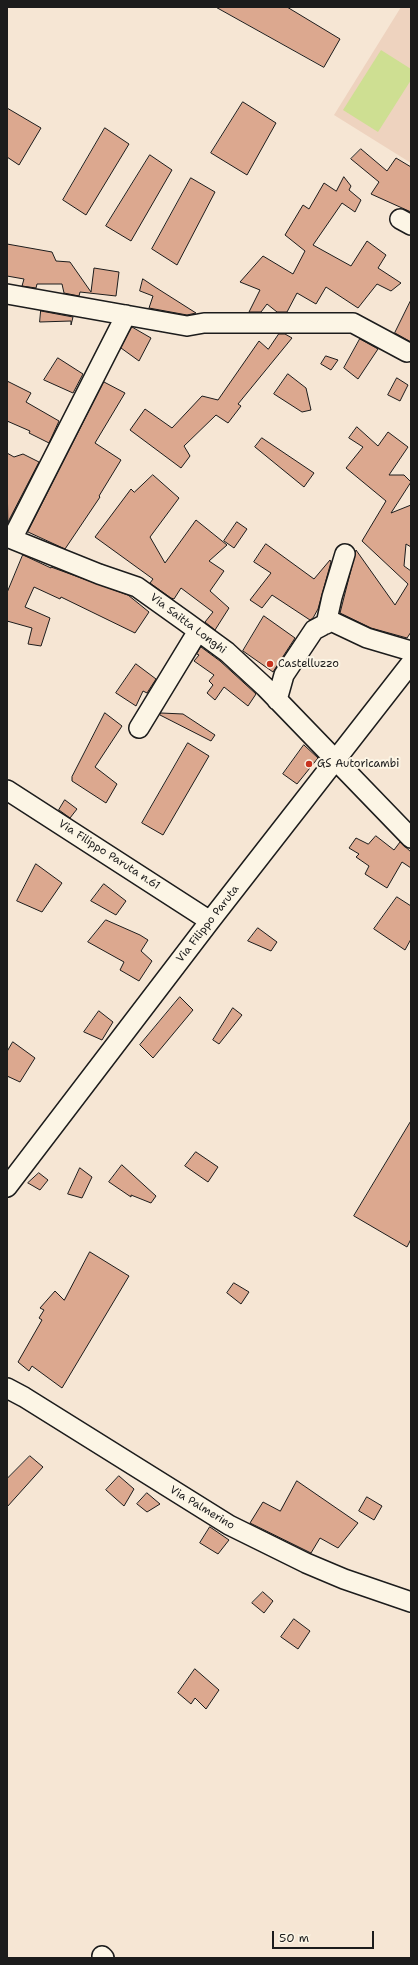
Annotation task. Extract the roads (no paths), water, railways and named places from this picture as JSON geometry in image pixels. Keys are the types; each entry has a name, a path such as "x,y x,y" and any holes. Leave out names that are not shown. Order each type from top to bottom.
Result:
{"street":[{"path":"7,294 187,326 204,323 353,323 407,352"},
{"path":"10,538 126,315"},
{"name":"Via Saitta Longhi","path":"10,538 99,574 137,587 198,631 226,652 277,700 411,838"},
{"path":"326,624 332,597 345,554"},
{"path":"277,700 284,675 314,630 331,621 367,638 411,651"},
{"path":"139,728 198,631"},
{"name":"Via Filippo Paruta","path":"7,1187 210,921 411,663"},
{"name":"Via Filippo Paruta n.61","path":"7,790 210,921"},
{"name":"Via Palmerino","path":"7,1388 30,1400 229,1525 294,1558 344,1579 411,1602"}],"place":[{"name":"Castelluzzo","path":"270,664"},
{"name":"GS Autoricambi","path":"309,764"}]}
